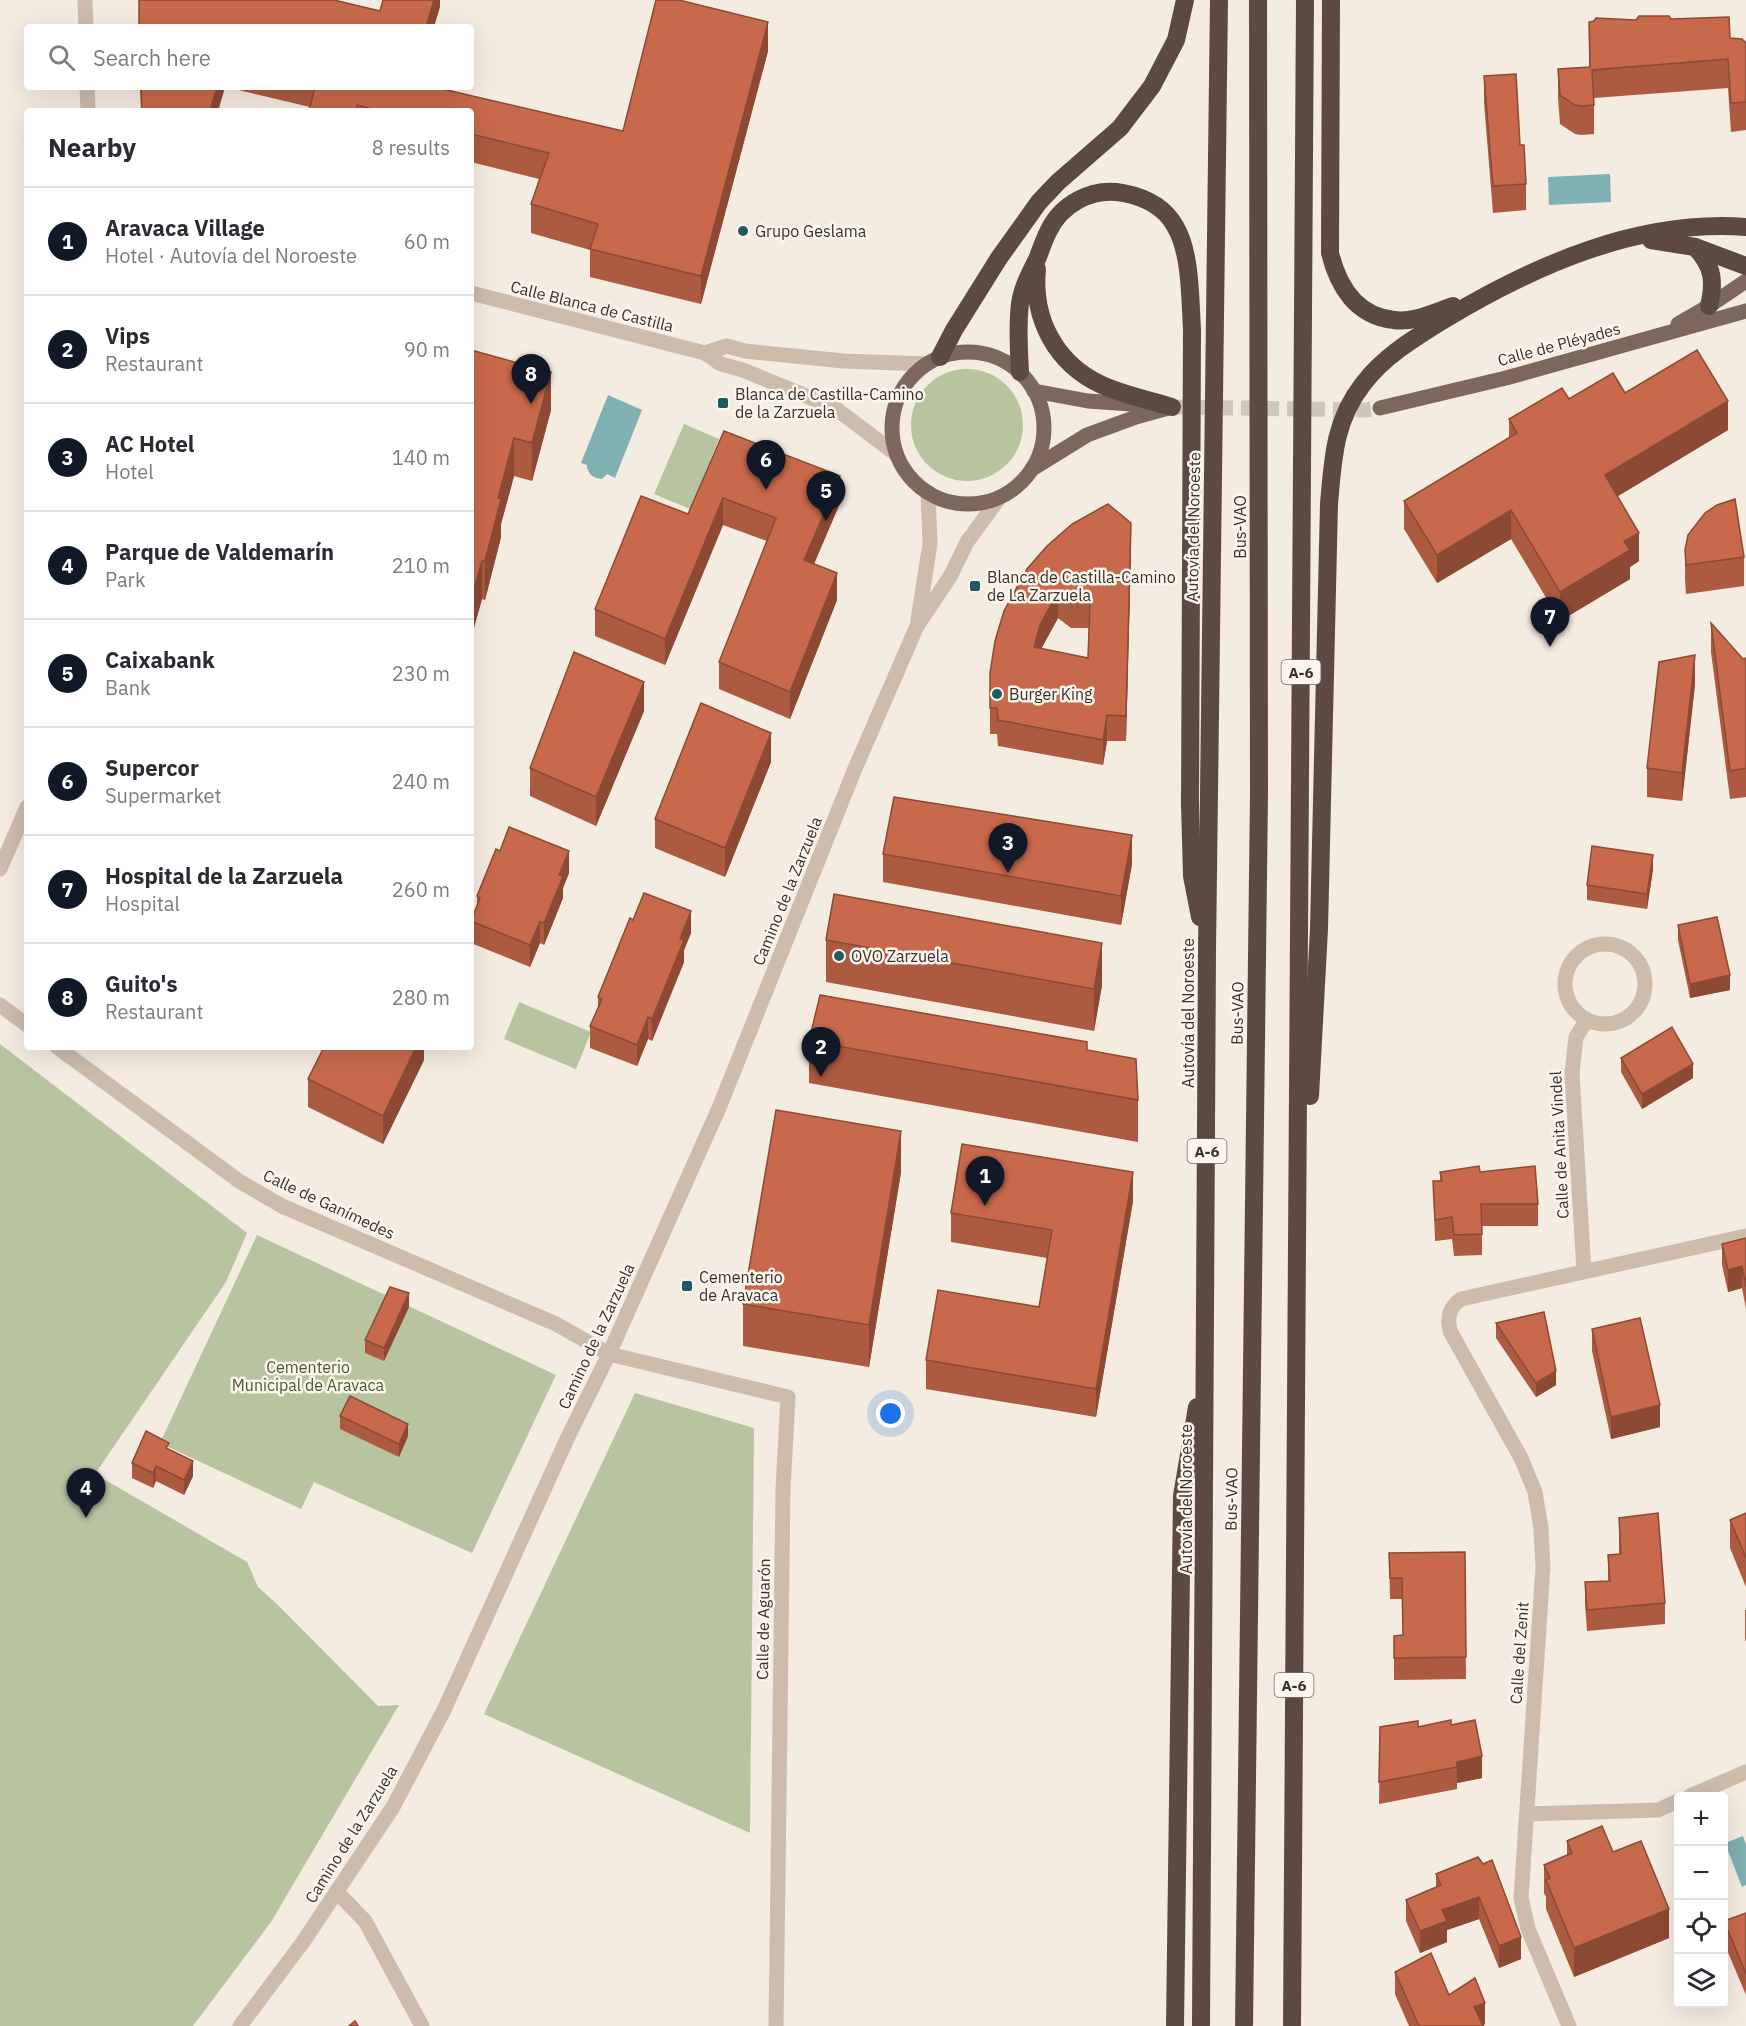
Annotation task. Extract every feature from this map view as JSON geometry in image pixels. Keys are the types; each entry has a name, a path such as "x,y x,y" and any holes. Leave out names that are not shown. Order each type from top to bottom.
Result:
{"highway":[{"path":"934,361 999,258 1039,202 1058,182 1120,128 1152,86 1176,40 1185,0"},
{"name":"Autovía del Noroeste","path":"1201,2026 1207,951 1219,0"},
{"name":"Bus-VAO","path":"1244,2026 1259,793 1258,0"},
{"name":"A-6","path":"1292,2026 1305,0"},
{"path":"1331,0 1330,253 1336,274 1344,290 1356,305 1373,315 1395,321 1415,318 1484,296 1579,254 1623,239 1680,229 1746,227"},
{"path":"1020,372 1018,325 1020,301 1048,232 1056,219 1080,198 1098,193 1116,192 1149,201 1165,212 1176,227 1183,250 1189,276 1192,328 1191,864 1207,951"},
{"path":"1623,239 1658,240 1695,247 1746,266"},
{"path":"1695,247 1707,259 1711,269 1713,293 1709,306"},
{"path":"1038,256 1035,287 1038,306 1046,330 1056,348 1068,362 1103,385 1172,407"},
{"path":"1297,1344 1319,929 1329,504 1334,448 1341,423 1364,382 1391,355 1412,339 1484,296"},
{"path":"1176,2026 1182,1496 1206,1352"}],"main road":[{"path":"1649,338 1709,306 1746,281"},
{"name":"Calle de Pléyades","path":"1380,408 1506,378 1746,311"},
{"path":"974,352 1006,362 1020,372 1034,391 1042,410 1044,430 1041,451 1023,481 1000,497 971,504 941,499 928,492 909,475 896,454 892,434 894,413 900,394 912,378 934,361 957,353 974,352"},
{"path":"1034,391 1088,400 1172,407"},
{"path":"1032,469 1087,435 1172,407"}],"street":[{"path":"85,0 86,24"},
{"path":"87,90 88,108"},
{"name":"Calle Blanca de Castilla","path":"474,294 705,353 721,364 743,370 835,408 896,454"},
{"name":"Calle Blanca de Castilla","path":"705,353 727,345 745,351 843,361 934,361"},
{"name":"Camino de la Zarzuela","path":"917,626 930,544 928,492"},
{"name":"Camino de la Zarzuela","path":"240,2026 303,1942 393,1807 444,1710 567,1439 609,1354 728,1087 854,771 917,626 951,575 967,542 1000,497"},
{"path":"0,869 24,814"},
{"path":"1605,944 1619,946 1639,963 1644,975 1645,988 1641,1001 1634,1012 1624,1020 1612,1024 1599,1024 1587,1020 1576,1013 1568,1001 1564,988 1565,975 1571,962 1580,952 1592,946 1605,944"},
{"path":"0,1005 24,1023"},
{"name":"Calle de Anita Vindel","path":"1584,1271 1572,1073 1576,1037 1587,1020"},
{"name":"Calle de Ganímedes","path":"61,1050 239,1181 282,1206 556,1324 609,1354"},
{"path":"1584,1271 1746,1236"},
{"name":"Calle del Zenit","path":"1569,2026 1528,1929 1521,1898 1543,1567 1541,1528 1535,1492 1521,1458 1450,1331 1448,1315 1461,1299 1584,1271"},
{"name":"Calle de Aguarón","path":"609,1354 788,1397 783,1489 776,2026"},
{"path":"1701,1792 1746,1772"},
{"path":"1527,1814 1658,1810 1674,1804"},
{"path":"337,1892 366,1921 422,2026"}],"green space":[{"path":"967,369 989,373 1007,385 1019,403 1023,425 1019,447 1007,465 989,477 967,481 945,477 927,465 915,447 911,425 915,403 927,385 945,373"},
{"path":"684,424 719,439 690,509 654,494"},
{"path":"519,1002 591,1032 576,1069 504,1039"},
{"path":"0,1044 247,1233 226,1282 95,1474 247,1562 258,1587 378,1706 399,1705 271,1922 193,2026 0,2026"},
{"name":"Cementerio Municipal de Aravaca","path":"257,1235 556,1375 472,1553 314,1482 301,1509 160,1443"},
{"path":"635,1393 754,1428 750,1833 484,1714"}],"water":[{"path":"1610,174 1611,202 1549,205 1548,177"},
{"path":"608,395 642,410 615,478 607,474 602,479 591,475 587,465 581,463"},
{"path":"1743,1836 1746,1845 1746,1885 1742,1887 1728,1851 1728,1842"}],"building":[{"path":"139,0 334,0 380,11 383,0 434,0 427,24 139,24"},
{"path":"656,0 679,0 768,22 701,276 590,249 598,224 531,204 549,153 474,135 474,108 368,108 357,105 356,108 310,108 314,90 447,90 623,131"},
{"path":"1639,16 1669,16 1671,19 1729,17 1730,38 1742,39 1746,43 1746,102 1731,103 1728,59 1592,70 1594,105 1575,105 1560,95 1558,69 1590,67 1589,22 1596,18 1636,20"},
{"path":"1516,74 1520,145 1524,145 1526,184 1493,186 1484,76"},
{"path":"141,90 216,90 211,108 142,108"},
{"path":"1697,350 1728,401 1605,475 1639,533 1624,541 1630,550 1560,592 1511,510 1437,555 1404,501 1517,433 1509,419 1562,388 1569,399 1613,373 1625,393"},
{"path":"474,351 551,372 532,443 514,438 498,498 501,499 485,561 482,561 474,589"},
{"path":"724,431 840,476 804,560 837,573 790,692 719,662 776,518 723,498 665,639 595,609 641,496 688,514"},
{"path":"1735,499 1744,557 1686,565 1685,550 1688,535 1705,513 1717,505"},
{"path":"1108,504 1131,523 1126,716 1107,715 1103,740 998,720 997,708 990,708 990,673 995,641 1004,611 1027,569 1047,546 1072,524","holes":["1058,592 1071,602 1090,602 1088,658 1034,647 1040,625"]},
{"path":"1711,623 1743,659 1746,658 1746,768 1730,771"},
{"path":"574,652 644,682 596,797 530,768"},
{"path":"1695,655 1682,773 1647,768 1659,662"},
{"path":"701,703 771,733 725,848 655,819"},
{"path":"894,797 1132,835 1121,896 883,854"},
{"path":"509,827 569,851 559,875 563,876 544,923 540,922 530,945 474,922 474,913 480,898 477,896 496,849 500,851"},
{"path":"1592,846 1653,855 1647,894 1587,885"},
{"path":"644,893 691,911 680,939 684,940 652,1019 648,1017 637,1045 590,1026 602,999 598,997 630,918 633,920"},
{"path":"834,894 1102,943 1094,989 826,940"},
{"path":"1717,917 1730,975 1690,984 1678,925"},
{"path":"820,995 1087,1042 1087,1050 1136,1059 1138,1100 809,1041"},
{"path":"1672,1027 1693,1064 1642,1094 1621,1058"},
{"path":"322,1050 415,1050 383,1116 308,1079"},
{"path":"776,1110 901,1131 869,1325 743,1304"},
{"path":"962,1144 1133,1172 1096,1389 926,1360 938,1290 1039,1307 1052,1230 951,1213"},
{"path":"1479,1166 1480,1172 1535,1166 1538,1204 1481,1204 1482,1234 1454,1235 1452,1217 1435,1220 1433,1181 1442,1181 1440,1172"},
{"path":"1746,1238 1746,1287 1742,1266 1728,1270 1722,1244"},
{"path":"390,1287 409,1293 384,1348 365,1340"},
{"path":"1544,1312 1556,1371 1536,1383 1496,1323"},
{"path":"1640,1318 1660,1405 1611,1417 1592,1329"},
{"path":"350,1396 408,1424 399,1444 340,1416"},
{"path":"146,1431 169,1443 166,1448 193,1461 184,1480 156,1466 153,1473 132,1463"},
{"path":"1658,1513 1665,1603 1587,1610 1585,1582 1610,1581 1608,1555 1621,1554 1619,1518"},
{"path":"1746,1513 1746,1558 1730,1520"},
{"path":"1465,1552 1466,1657 1394,1658 1394,1636 1403,1635 1402,1578 1390,1578 1389,1553"},
{"path":"1451,1720 1451,1725 1475,1720 1482,1756 1457,1762 1457,1767 1379,1782 1380,1727 1418,1721 1418,1727"},
{"path":"1602,1826 1613,1852 1641,1841 1669,1909 1574,1948 1546,1880 1550,1878 1544,1865 1572,1853 1567,1841"},
{"path":"1478,1857 1483,1864 1492,1860 1521,1937 1499,1946 1479,1897 1442,1910 1447,1921 1420,1931 1406,1900 1441,1885 1436,1874"},
{"path":"1746,1913 1746,1974 1728,1931 1728,1920"},
{"path":"1431,1953 1449,1995 1475,1978 1485,2003 1474,2007 1483,2026 1419,2026 1395,1972"}],"tunnel":[{"path":"1172,407 1366,410 1380,408"}],"place":[{"name":"Grupo Geslama","path":"743,231"},
{"name":"Blanca de Castilla-Camino de la Zarzuela","path":"723,403"},
{"name":"Guito's","path":"531,404"},
{"name":"Supercor","path":"766,490"},
{"name":"Caixabank","path":"826,521"},
{"name":"Blanca de Castilla-Camino de La Zarzuela","path":"975,586"},
{"name":"Hospital de la Zarzuela","path":"1550,647"},
{"name":"Burger King","path":"997,694"},
{"name":"AC Hotel","path":"1008,873"},
{"name":"OVO Zarzuela","path":"839,956"},
{"name":"Vips","path":"821,1077"},
{"name":"Aravaca Village","path":"985,1206"},
{"name":"Cementerio de Aravaca","path":"687,1286"},
{"name":"Parque de Valdemarín","path":"86,1518"}]}
